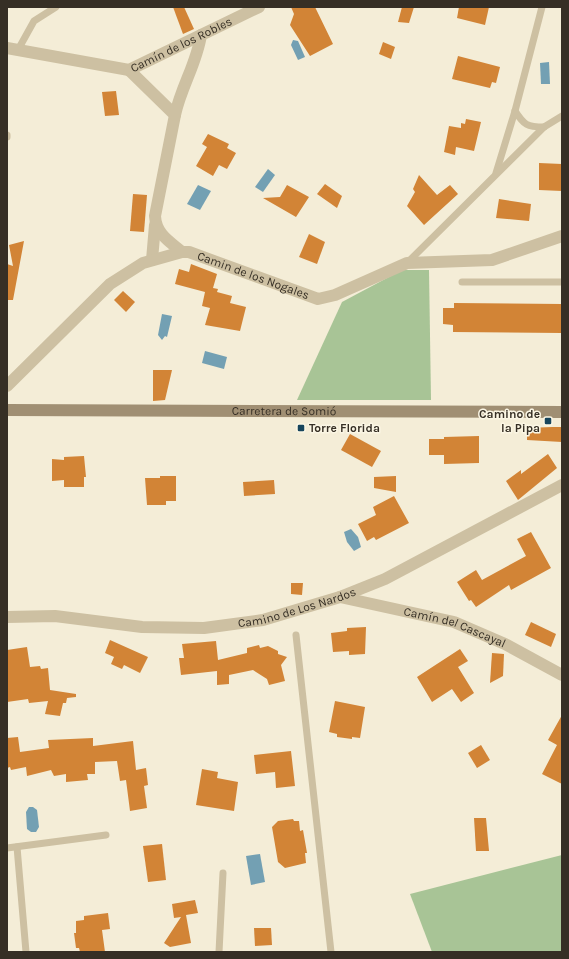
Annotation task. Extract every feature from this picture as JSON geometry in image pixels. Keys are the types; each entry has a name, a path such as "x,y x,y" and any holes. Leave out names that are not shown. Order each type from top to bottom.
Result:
{"street":[{"name":"Camín de los Robles","path":"13,48 129,70 259,7"},
{"path":"152,260 155,216 179,97 199,48 202,35"},
{"path":"129,70 175,115"},
{"path":"155,225 164,237 182,252"},
{"name":"Camin de los Nogales","path":"7,386 110,284 143,263 152,260 182,252 189,252 318,299 336,295 407,263 492,260 562,236"},
{"name":"Carretera de Somió","path":"7,410 562,412"},
{"name":"Camino de Los Nardos","path":"7,617 55,616 142,627 204,628 263,620 340,597 384,579 562,485"},
{"name":"Camín del Cascayal","path":"340,597 454,622 504,644 562,675"}],"lane":[{"path":"13,48 34,21 56,7"},
{"path":"496,173 515,111 542,7"},
{"path":"515,111 522,123 534,127 544,127"},
{"path":"407,263 544,127 562,116"},
{"path":"462,282 562,282"},
{"path":"296,635 331,952"},
{"path":"7,848 106,834"},
{"path":"17,847 26,952"},
{"path":"219,952 223,873"}],"green space":[{"path":"402,270 429,270 431,400 297,400 342,302"},
{"path":"562,855 562,952 432,952 410,894"}],"water":[{"path":"293,40 298,41 305,57 298,60 291,45"},
{"path":"549,62 550,84 541,84 540,63"},
{"path":"268,169 275,175 263,192 255,187"},
{"path":"198,185 211,191 200,210 187,204"},
{"path":"162,314 172,316 167,337 165,336 162,340 158,335"},
{"path":"205,351 227,357 224,369 202,363"},
{"path":"351,529 358,537 361,547 354,551 347,542 344,532"},
{"path":"29,807 33,807 37,810 39,827 36,832 31,832 27,829 26,812"},
{"path":"260,854 265,882 251,885 246,856"}],"building":[{"path":"173,7 184,7 194,29 183,34"},
{"path":"291,7 315,7 333,44 310,56 290,25 294,14"},
{"path":"402,7 414,7 409,23 398,22"},
{"path":"459,7 489,7 485,25 457,18"},
{"path":"383,42 395,47 391,59 379,54"},
{"path":"458,56 500,67 496,83 492,82 490,88 452,79"},
{"path":"116,91 119,115 105,116 102,92"},
{"path":"466,119 481,122 474,151 456,147 455,155 444,152 449,126 461,128 461,123 465,124"},
{"path":"208,134 229,144 227,148 236,153 227,169 219,165 213,176 196,166 207,147 202,144"},
{"path":"539,163 562,164 562,191 539,190"},
{"path":"419,175 437,195 450,185 458,194 424,225 407,206 415,192 413,189"},
{"path":"325,184 342,196 337,208 317,194"},
{"path":"287,185 309,197 296,217 263,198 280,197"},
{"path":"133,194 147,195 144,232 130,231"},
{"path":"499,199 531,204 529,221 496,218"},
{"path":"309,234 325,242 317,264 299,257"},
{"path":"24,241 13,300 7,300 7,264 13,266 9,245"},
{"path":"191,264 217,274 213,288 218,289 217,292 232,296 230,303 246,307 240,331 205,325 210,308 202,306 205,292 175,284 179,269 189,272"},
{"path":"123,291 135,302 126,312 114,300"},
{"path":"454,303 562,304 562,333 453,332 453,325 443,324 443,308 454,308"},
{"path":"153,370 172,370 165,400 153,401"},
{"path":"562,427 562,442 527,440 527,428"},
{"path":"350,434 381,451 372,467 341,450"},
{"path":"479,436 479,463 444,464 444,455 429,455 429,439"},
{"path":"548,454 557,468 518,500 506,481 521,470 521,474"},
{"path":"84,456 86,477 84,477 84,487 64,487 64,480 52,481 52,459 64,460 64,457"},
{"path":"160,476 176,476 176,501 166,501 166,505 147,505 145,478 160,478"},
{"path":"396,476 396,492 374,488 374,477"},
{"path":"274,480 275,494 244,496 243,482"},
{"path":"394,496 409,523 376,540 374,537 367,541 358,524 376,515 373,507"},
{"path":"531,532 551,568 511,590 509,585 476,607 471,600 469,601 457,582 476,570 482,580 526,556 517,539"},
{"path":"291,583 303,583 302,595 291,594"},
{"path":"531,622 556,634 551,647 525,635"},
{"path":"366,627 365,654 349,655 349,651 333,652 331,633 347,631 347,628"},
{"path":"110,640 148,657 140,673 124,665 122,669 111,664 114,657 105,653"},
{"path":"216,641 218,660 247,653 247,648 259,645 260,648 268,646 278,651 278,654 287,657 281,665 285,681 269,685 267,679 253,670 229,675 229,684 217,685 217,671 181,675 179,658 184,658 182,644"},
{"path":"27,647 30,667 40,666 41,669 48,668 50,690 76,694 76,697 67,698 66,703 63,703 60,716 45,714 48,701 29,703 28,699 7,702 7,650"},
{"path":"460,649 468,661 458,667 474,693 461,702 452,689 432,702 417,677"},
{"path":"492,653 504,654 503,676 490,683"},
{"path":"335,701 365,707 360,738 352,737 352,739 337,737 337,734 329,732"},
{"path":"562,715 562,784 542,774 557,745 548,740"},
{"path":"18,737 20,752 49,748 48,740 93,738 93,746 133,741 136,770 146,768 148,785 144,786 147,808 130,811 126,780 120,781 117,761 95,762 95,774 87,774 88,780 66,782 66,774 54,776 51,770 27,776 26,767 11,770 10,767 7,768 7,738"},
{"path":"481,745 490,760 477,768 468,753"},
{"path":"291,751 295,786 276,788 275,772 256,774 254,755"},
{"path":"202,769 218,772 217,778 238,782 234,811 196,805"},
{"path":"474,818 486,818 489,851 476,851"},
{"path":"293,819 294,821 299,821 300,831 303,830 307,853 305,853 306,863 285,868 278,862 272,827 278,821"},
{"path":"162,844 166,880 148,882 143,846"},
{"path":"195,900 198,913 186,915 191,943 170,947 164,943 181,917 174,918 172,904"},
{"path":"108,913 110,929 102,930 105,952 80,952 79,948 76,948 74,933 76,933 76,921 84,920 84,916"},
{"path":"254,928 271,928 272,945 255,946"}],"place":[{"name":"Camino de la Pipa","path":"548,421"},
{"name":"Torre Florida","path":"301,428"}]}
